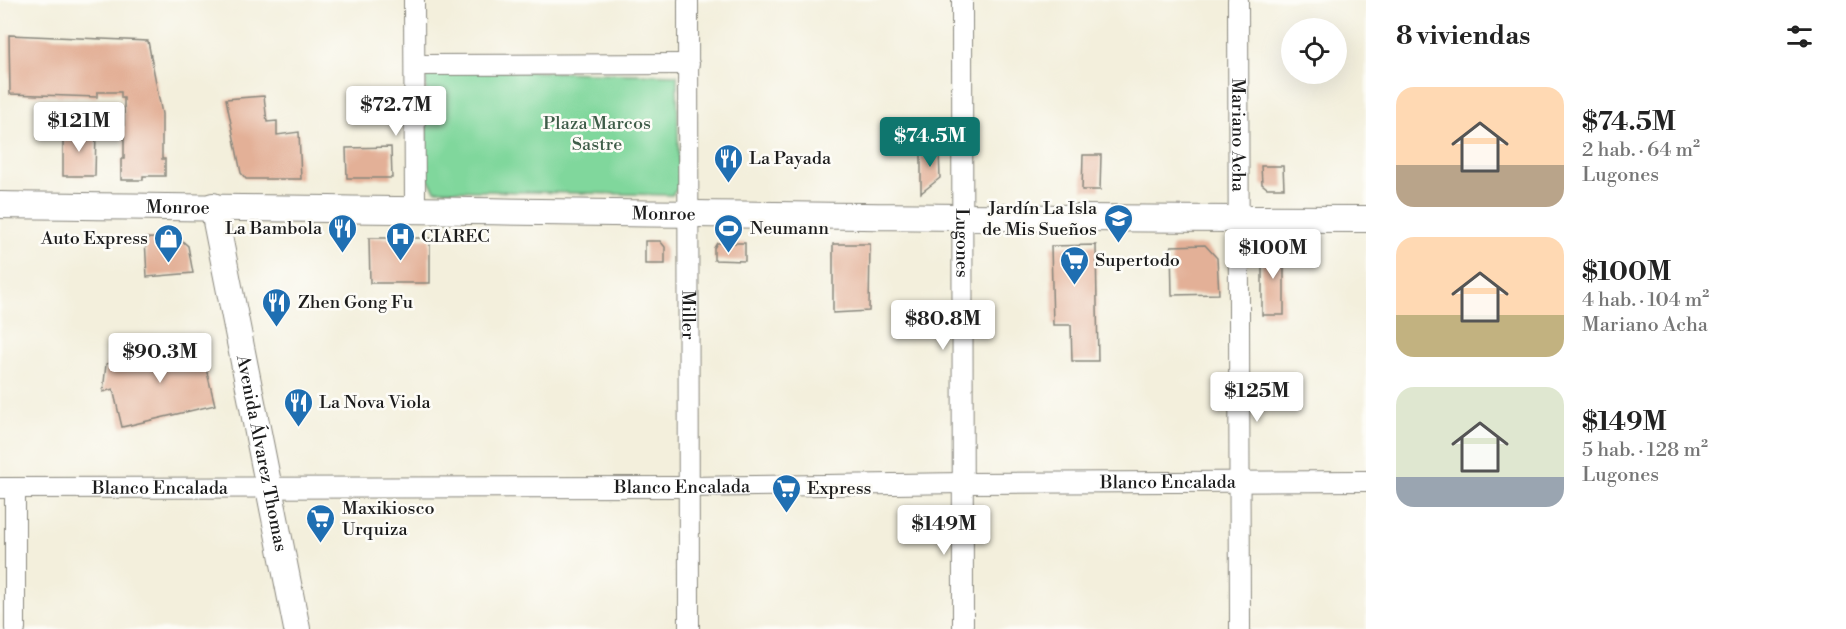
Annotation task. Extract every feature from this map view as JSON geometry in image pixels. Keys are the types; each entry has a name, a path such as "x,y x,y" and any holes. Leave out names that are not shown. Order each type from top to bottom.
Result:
{"main road":[{"name":"Monroe","path":"0,205 213,206 961,218 1366,219"},
{"name":"Avenida Álvarez Thomas","path":"213,206 297,629"}],"street":[{"path":"414,0 415,209"},
{"name":"Miller","path":"688,0 688,629"},
{"name":"Lugones","path":"962,0 963,629"},
{"name":"Mariano Acha","path":"1238,0 1240,629"},
{"path":"415,65 689,64"},
{"name":"Blanco Encalada","path":"7,488 688,487 1366,481"},
{"path":"7,488 15,629"}],"green space":[{"name":"Plaza Marcos Sastre","path":"426,69 677,75 679,187 672,195 435,190 426,176"}],"building":[{"path":"9,35 148,41 162,114 162,159 165,159 165,176 143,176 143,180 121,180 121,159 124,159 124,98 121,98 121,92 97,92 97,97 10,94"},
{"path":"264,96 267,122 277,121 277,135 299,132 301,179 246,179 241,173 226,99"},
{"path":"63,130 96,131 95,176 63,176"},
{"path":"391,147 392,178 347,178 346,148"},
{"path":"921,150 939,150 940,178 921,193"},
{"path":"1083,155 1101,155 1100,190 1082,190"},
{"path":"1261,166 1283,166 1284,188 1267,188 1262,184"},
{"path":"145,238 180,239 188,246 193,273 147,277"},
{"name":"CIAREC","path":"369,238 430,238 430,283 370,283"},
{"path":"645,241 660,241 665,247 665,264 645,264"},
{"name":"Neumann","path":"717,243 745,243 745,261 714,260 714,248"},
{"path":"1273,243 1284,243 1284,315 1262,315 1262,256"},
{"path":"833,244 870,244 869,311 833,313"},
{"name":"Supertodo","path":"1096,245 1098,361 1072,361 1071,325 1053,325 1051,246"},
{"path":"1205,245 1217,258 1219,294 1172,295 1171,246"},
{"path":"199,340 215,405 122,427 113,389 103,392 106,364"}],"place":[{"name":"La Payada","path":"728,184"},
{"name":"Jardín La Isla de Mis Sueños","path":"1118,244"},
{"name":"La Bambola","path":"343,254"},
{"name":"Neumann","path":"729,254"},
{"name":"CIAREC","path":"400,262"},
{"name":"Auto Express","path":"169,264"},
{"name":"Supertodo","path":"1074,286"},
{"name":"Zhen Gong Fu","path":"277,328"},
{"name":"La Nova Viola","path":"298,428"},
{"name":"Express","path":"786,514"},
{"name":"Maxikiosco Urquiza","path":"321,544"}]}
